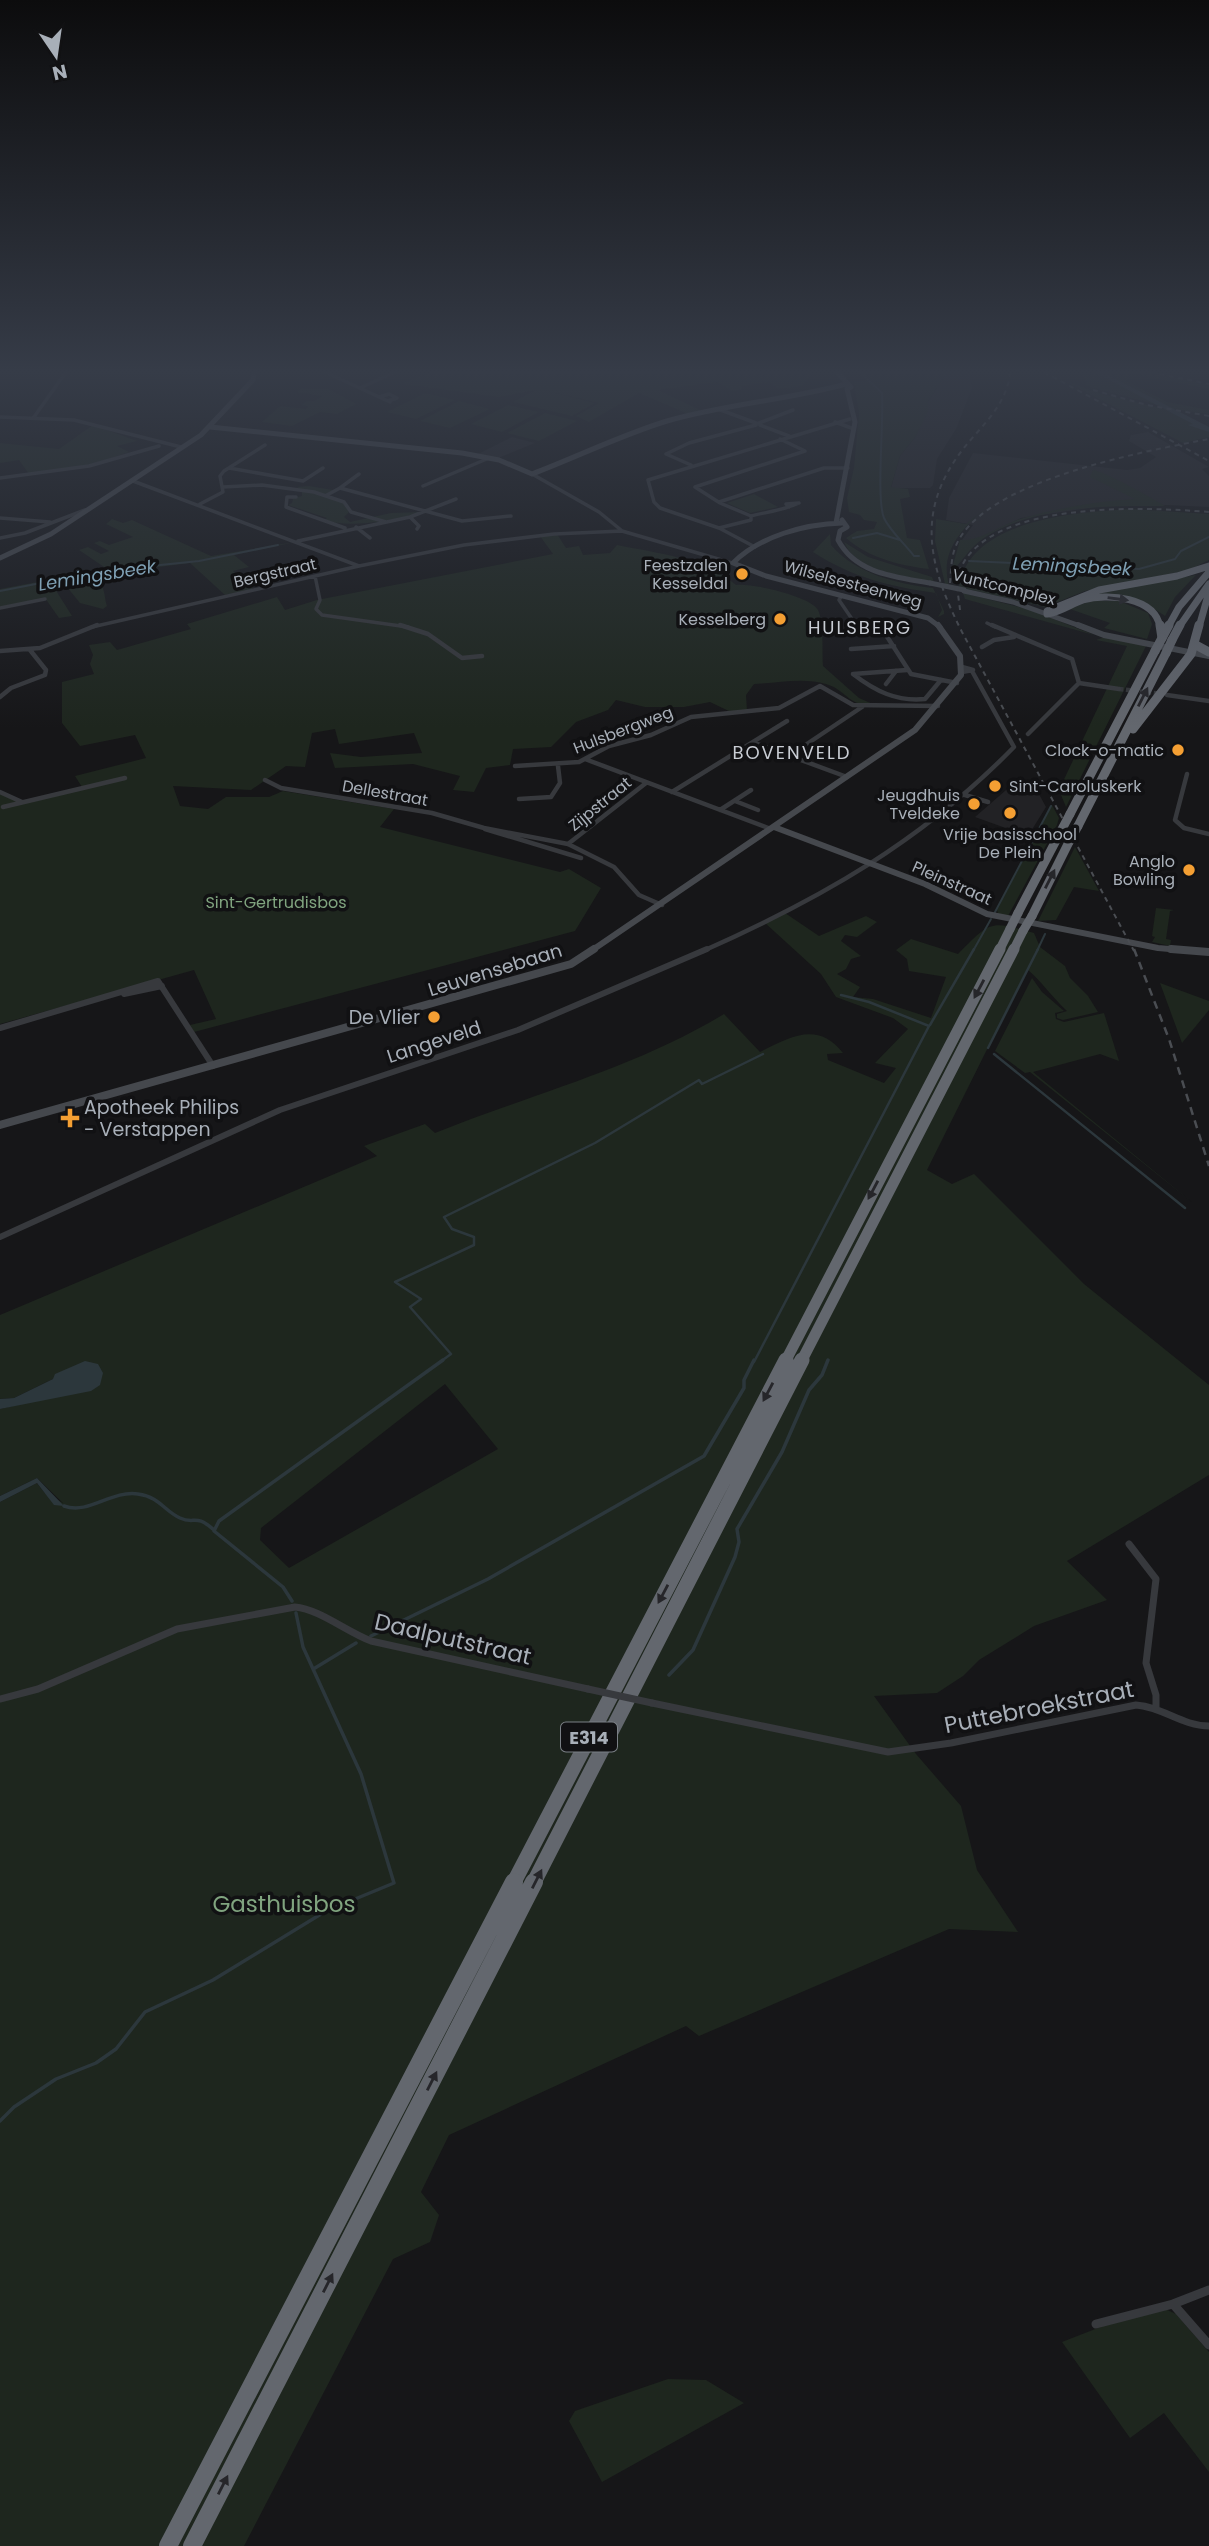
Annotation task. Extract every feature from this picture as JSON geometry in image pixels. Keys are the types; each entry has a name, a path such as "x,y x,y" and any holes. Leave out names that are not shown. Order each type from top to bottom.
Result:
{"highway":[{"path":"1050,613 1099,590 1177,576 1209,565"},
{"name":"E314","path":"192,2546 1017,930 1018,914 1162,638 1185,599 1209,572"},
{"name":"E314","path":"168,2546 1017,930 1032,916 1190,608 1209,584"},
{"path":"1120,741 1132,732 1190,648 1209,592"},
{"path":"1050,613 1091,598 1126,600 1145,606 1158,616 1162,638"},
{"path":"1190,648 1209,654"}],"street":[{"path":"0,558 46,537 117,491"},
{"path":"162,491 359,566"},
{"path":"200,504 223,491"},
{"path":"309,491 344,502 351,512 386,522"},
{"path":"327,495 335,491"},
{"path":"350,491 462,521 511,516"},
{"name":"Wilselsesteenweg","path":"562,491 599,512 622,531"},
{"path":"652,491 657,507 719,528 755,547"},
{"path":"698,491 751,516 789,507"},
{"path":"719,502 756,491"},
{"path":"733,563 755,547 807,527 835,526 844,491"},
{"path":"279,497 296,497"},
{"path":"287,497 286,507 346,529"},
{"path":"298,541 429,512 456,499"},
{"path":"0,538 85,510"},
{"path":"505,512 518,518"},
{"path":"719,528 752,519 751,516"},
{"path":"68,517 76,517"},
{"path":"410,517 419,526 417,528"},
{"path":"0,518 54,522"},
{"path":"602,530 614,525"},
{"name":"Vuntcomplex","path":"835,526 837,546 857,564 885,575 964,590 1050,613 1110,633 1190,648"},
{"path":"356,527 370,537"},
{"name":"Wilselsesteenweg","path":"602,530 622,531 733,563 766,576 928,618 946,633 960,675"},
{"name":"Bergstraat","path":"0,651 30,650 95,626 359,566 464,545 602,530"},
{"path":"315,576 320,600 316,609 322,615 376,620 416,629 444,642 462,658 482,656"},
{"path":"842,595 839,600 854,622 854,630 873,628 886,635 907,670 921,678 941,680 960,675"},
{"path":"0,608 46,599"},
{"name":"Vuntcomplex","path":"1050,613 1098,633 1170,647 1190,648"},
{"path":"987,623 1014,637 1072,659 1079,683"},
{"path":"982,648 997,639 1014,637"},
{"path":"851,649 894,646"},
{"path":"0,697 11,688 45,675 46,670 30,650"},
{"path":"907,670 853,674 876,692 910,701 925,699 941,680"},
{"path":"886,684 896,671"},
{"name":"Langeveld","path":"0,1237 58,1215 281,1109 511,1034 551,1017 788,911 875,862 965,794 1014,746 972,671 960,675"},
{"name":"Leuvensebaan","path":"0,1125 560,969 591,953 915,730 938,706 960,675"},
{"path":"1079,683 1119,689"},
{"path":"1028,734 1079,683"},
{"name":"Hulsbergweg","path":"514,766 558,766 585,759 609,746 651,735 691,718 779,708 818,686 826,686 849,704 862,707 938,706"},
{"path":"1167,695 1209,701"},
{"path":"789,756 862,707"},
{"path":"672,792 787,721"},
{"path":"755,743 847,777"},
{"path":"585,759 773,828"},
{"path":"519,799 551,797 560,783 558,766"},
{"path":"1187,774 1175,820 1184,828 1209,834"},
{"path":"24,803 2,793 2,809 125,778"},
{"name":"Dellestraat","path":"265,779 279,790 432,813 484,828 569,844 614,867 639,895 662,905"},
{"name":"Zijpstraat","path":"569,844 646,783"},
{"path":"720,810 751,790"},
{"path":"965,794 988,802"},
{"path":"735,801 758,810"},
{"name":"Dellestraat","path":"484,828 487,832 581,858"},
{"name":"Pleinstraat","path":"773,828 875,862 987,915 1158,948 1209,952"},
{"path":"0,1028 119,994 162,986 213,1066"},
{"path":"1129,1545 1156,1579 1146,1664 1156,1695 1156,1708"},
{"name":"Daalputstraat","path":"0,1699 38,1689 177,1629 295,1607 307,1608 341,1629 371,1641 870,1751 913,1750"},
{"name":"Puttebroekstraat","path":"913,1750 1131,1706 1156,1708 1186,1726 1209,1726"},
{"path":"1096,2324 1174,2304 1209,2290"},
{"path":"1174,2304 1209,2345"}],"shaded area":[{"path":"953,491 1209,491 1209,507 1122,503 1021,518 973,541 962,540 973,525 946,520"},
{"name":"Vrije basisschool De Plein","path":"1013,784 1034,785 1046,807 1028,836 975,817"},
{"path":"85,1361 98,1364 103,1373 100,1385 91,1391 0,1409 0,1399 14,1398 53,1379 55,1374"},
{"path":"37,1478 64,1506 54,1505 37,1483 0,1502 0,1496"}],"green space":[{"path":"302,491 332,491 325,496 344,503 349,512 344,517 350,522 391,513 422,512 373,522 334,523 324,520 327,518 288,505 293,499 289,499 302,496"},
{"path":"849,491 908,491 910,497 900,499 907,538 920,540 929,569 876,556 846,538 857,531 874,529 877,522 864,520 860,515 849,512"},
{"path":"1118,491 1138,491 1165,506 1096,507 1026,519 984,538 951,572 960,540 975,538 1013,522 1048,512 1093,503 1135,499"},
{"path":"754,494 778,507 750,513 727,503"},
{"path":"1131,509 1209,514 1209,560 1189,570 1085,591 1045,607 959,587 967,564 982,547 1004,533 1055,517"},
{"path":"981,512 965,527 953,544 947,563 949,585 945,584 935,541 936,519 966,524"},
{"path":"112,519 123,523 132,520 211,556 295,542 234,555 249,567 233,571 253,589 225,595 190,563 50,581 72,616 59,618 45,598 0,607 0,589 107,569 79,550 88,547 101,554 109,551 94,543 100,541 109,545 133,537 106,524"},
{"name":"Sint-Gertrudisbos","path":"557,534 566,548 579,546 583,555 610,553 617,545 664,554 710,568 736,585 767,588 804,600 813,605 820,615 823,666 859,698 875,705 853,701 826,684 800,681 754,684 746,695 747,711 733,713 710,702 684,707 645,707 616,700 608,710 576,722 551,747 513,749 510,765 486,768 474,792 453,790 460,776 413,764 335,768 330,753 361,757 422,753 414,733 339,744 335,729 312,733 305,767 286,766 251,790 173,786 180,806 208,809 226,797 269,797 283,791 394,809 380,827 560,872 569,869 601,888 575,931 194,1032 190,1025 216,1019 194,970 0,1024 0,793 19,802 82,787 75,776 146,758 135,735 80,746 62,723 62,682 94,674 90,664 93,655 89,645 110,642 117,650 191,629 187,624 277,597 285,610 317,600 553,554 540,536"},
{"path":"830,534 831,545 841,555 865,570 906,584 933,588 935,593 872,580 827,561 813,552"},
{"path":"844,542 868,557 932,577 934,582 896,575 870,566 850,552"},
{"path":"1196,575 1175,597 1165,616 1147,604 1090,594"},
{"path":"94,579 101,584 104,591 107,606 103,609 80,603 67,587 74,582"},
{"path":"963,593 1031,610 1094,635 965,599"},
{"path":"1090,601 1119,601 1148,613 1152,624 1147,639 1104,628 1110,623 1070,609"},
{"path":"1105,637 1146,646 1066,807 1059,790 1127,646 1096,640"},
{"path":"1052,805 1059,818 1057,825 1008,916 998,914 997,910"},
{"path":"1075,847 1099,891 1074,887 1056,920 1038,921"},
{"path":"1156,908 1174,910 1170,911 1166,939 1171,940 1170,946 1152,942 1155,937 1152,936"},
{"name":"Gasthuisbos","path":"785,913 819,936 866,916 877,922 857,937 845,935 841,941 861,956 851,959 846,969 837,974 860,987 853,997 873,999 931,1018 946,977 909,971 907,959 896,950 911,939 958,954 985,929 999,925 1034,933 1040,947 1065,966 1070,978 1088,996 1098,1012 1063,1020 1057,1018 1057,1014 1067,1011 1027,969 927,1170 952,1184 974,1174 1084,1284 1209,1385 1209,1475 1067,1561 1107,1600 1034,1626 979,1660 963,1676 937,1693 874,1696 916,1754 961,1806 977,1870 1018,1932 949,1929 699,2036 686,2026 449,2135 421,2192 439,2215 430,2242 393,2259 244,2546 0,2546 0,1502 37,1483 44,1492 63,1503 37,1478 0,1496 0,1409 55,1396 53,1379 14,1398 0,1399 0,1315 377,1156 364,1146 425,1124 435,1133 619,1065 690,1033 724,1014 760,1052 793,1037 814,1034 834,1043 843,1053 827,1054 828,1060 884,1083 896,1068 875,1063 908,1029 893,1018 836,997 821,974 764,922","holes":["445,1384 498,1449 289,1568 260,1540 261,1528"]},
{"path":"1032,978 1042,992 1064,1011 1055,1013 1056,1019 1064,1022 1104,1013 1119,1061 1100,1054 1033,1072 1193,1203 1030,1072 1025,1073 995,1051"},
{"path":"1160,983 1209,1001 1209,1010 1182,1043"},
{"path":"1165,2309 1176,2314 1209,2352 1209,2472 1164,2413 1130,2438 1062,2342 1103,2326"},
{"path":"668,2379 706,2380 744,2403 602,2482 569,2421 575,2411"}],"waterway":[{"name":"Lemingsbeek","path":"881,491 884,518 914,556 919,556"},
{"path":"853,538 877,533 900,540"},
{"name":"Lemingsbeek","path":"969,561 1139,569 1175,559 1181,551 1209,537"},
{"name":"Lemingsbeek","path":"0,591 102,571 199,561 278,545"},
{"path":"994,914 1051,806"},
{"path":"973,951 991,919"},
{"path":"1037,951 1045,934"},
{"path":"930,1025 974,949"},
{"path":"988,1048 1037,951"},
{"path":"754,1362 929,1026 869,1002 841,995"},
{"path":"440,1362 451,1354 410,1307 421,1299 395,1282 474,1245 474,1237 452,1229 444,1217 595,1143 699,1080 702,1084 763,1054"},
{"path":"994,1054 1185,1208"},
{"path":"292,1601 283,1587 214,1531 219,1521 443,1360"},
{"path":"371,1636 488,1579 704,1456 744,1388 744,1380 754,1360"},
{"path":"669,1675 693,1650 735,1557 739,1542 737,1529 782,1452 809,1390 822,1375 828,1360"},
{"path":"64,1506 82,1507 119,1495 138,1494 152,1498 180,1518 203,1522 214,1530"},
{"path":"0,2121 14,2107 56,2079 96,2063 116,2049 145,2012 213,1980 326,1911 394,1883 361,1774 303,1647 296,1613"},
{"path":"315,1668 356,1643"}],"tunnel":[{"path":"1119,689 1162,694"}],"railway":[{"path":"940,491 934,507 932,531 934,554 949,605 1134,951"},
{"path":"950,583 954,551 968,527 994,506 1023,491"},
{"path":"960,610 957,586 959,572 975,548 1001,531 1034,520 1071,513 1147,509 1209,512"},
{"path":"1134,949 1169,1039 1209,1166"}],"place":[{"name":"Feestzalen Kesseldal","path":"742,574"},
{"name":"Kesselberg","path":"780,619"},
{"name":"Clock-o-matic","path":"1178,750"},
{"name":"Sint-Caroluskerk","path":"995,786"},
{"name":"Jeugdhuis Tveldeke","path":"974,804"},
{"name":"Vrije basisschool De Plein","path":"1010,813"},
{"name":"Anglo Bowling","path":"1189,870"},
{"name":"De Vlier","path":"434,1017"},
{"name":"Apotheek Philips - Verstappen","path":"70,1118"}],"district":[{"name":"HULSBERG","path":"860,627"},
{"name":"BOVENVELD","path":"792,752"}]}
